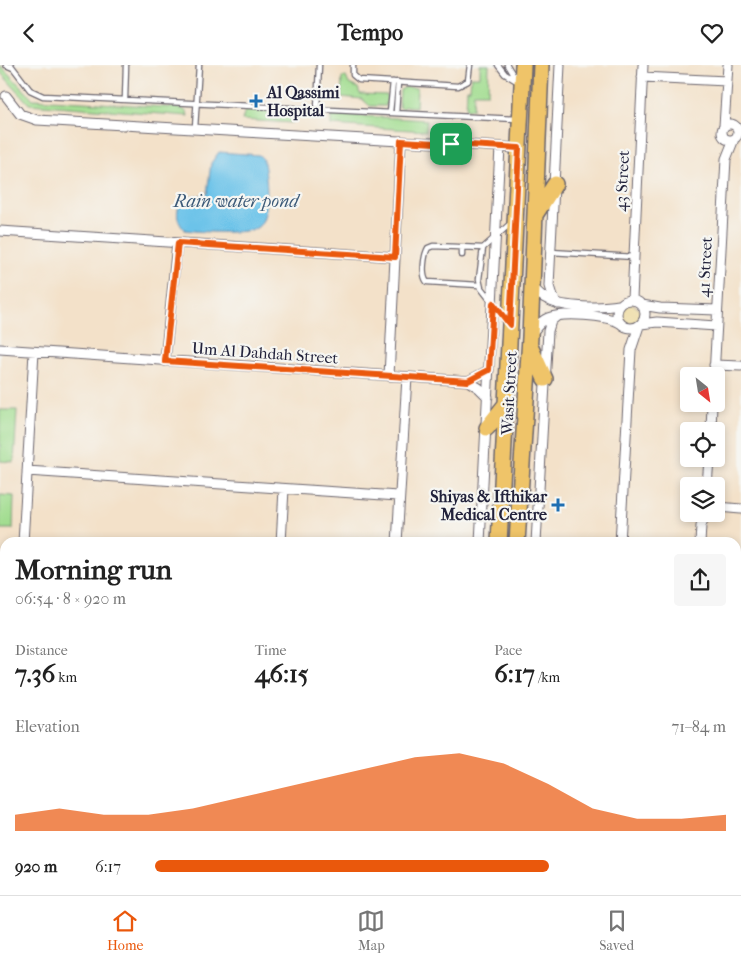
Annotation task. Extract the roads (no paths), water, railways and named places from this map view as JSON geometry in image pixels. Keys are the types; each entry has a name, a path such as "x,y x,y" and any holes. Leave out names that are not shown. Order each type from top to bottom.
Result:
{"main road":[{"name":"Wasit Street","path":"499,537 521,119 519,84 523,65"},
{"name":"Wasit Street","path":"517,537 529,341 541,65"},
{"path":"534,216 555,184"},
{"path":"529,341 545,379"},
{"path":"487,428 506,405"}],"street":[{"path":"558,304 550,291 560,65"},
{"name":"43 Street","path":"632,299 643,65"},
{"path":"728,65 725,105 735,131"},
{"path":"642,77 727,81"},
{"path":"3,93 16,110 26,117 37,120 53,119 519,148"},
{"name":"41 Street","path":"714,365 726,159 722,130 735,131 726,159"},
{"path":"389,376 401,141"},
{"path":"480,537 500,147"},
{"path":"0,231 395,257"},
{"path":"165,361 178,243"},
{"path":"531,284 543,297 558,304 605,307 619,305 632,299 642,305 660,308 718,310"},
{"path":"619,305 616,314 628,337 631,350 620,537"},
{"path":"631,350 645,313 642,305"},
{"path":"529,341 542,321 557,315 603,317 633,328 657,322 716,326"},
{"path":"536,537 548,327 557,315"},
{"name":"Um Al Dahdah Street","path":"0,349 468,381"},
{"path":"23,537 34,352"},
{"path":"714,365 741,366"},
{"path":"488,397 468,381 489,370"},
{"path":"397,537 406,377"},
{"path":"27,471 398,497"},
{"path":"281,537 284,489"},
{"path":"725,506 741,509"},
{"path":"700,537 703,522"}],"lane":[{"path":"6,65 12,67 30,90 38,95 521,119"},
{"path":"125,99 126,65"},
{"path":"195,128 199,65"},
{"path":"317,109 319,65"},
{"path":"352,65 353,75 356,79 462,86 468,81 470,65"},
{"path":"498,65 504,74 519,84"},
{"path":"507,65 519,84"},
{"path":"393,113 395,82"},
{"path":"510,325 480,285 484,248 497,234 516,219"},
{"path":"480,285 461,282 429,282 424,277 426,253 428,248 484,248"},
{"path":"462,248 462,255"},
{"path":"551,253 634,257"}],"water":[{"name":"Rain water pond","path":"219,152 259,155 263,159 267,195 262,222 252,230 244,231 211,232 185,230 178,218 179,205 185,198 207,194 211,163"}],"place":[{"name":"Al Qassimi Hospital","path":"256,101"},
{"name":"Shiyas & Ifthikar Medical Centre","path":"558,505"}]}
